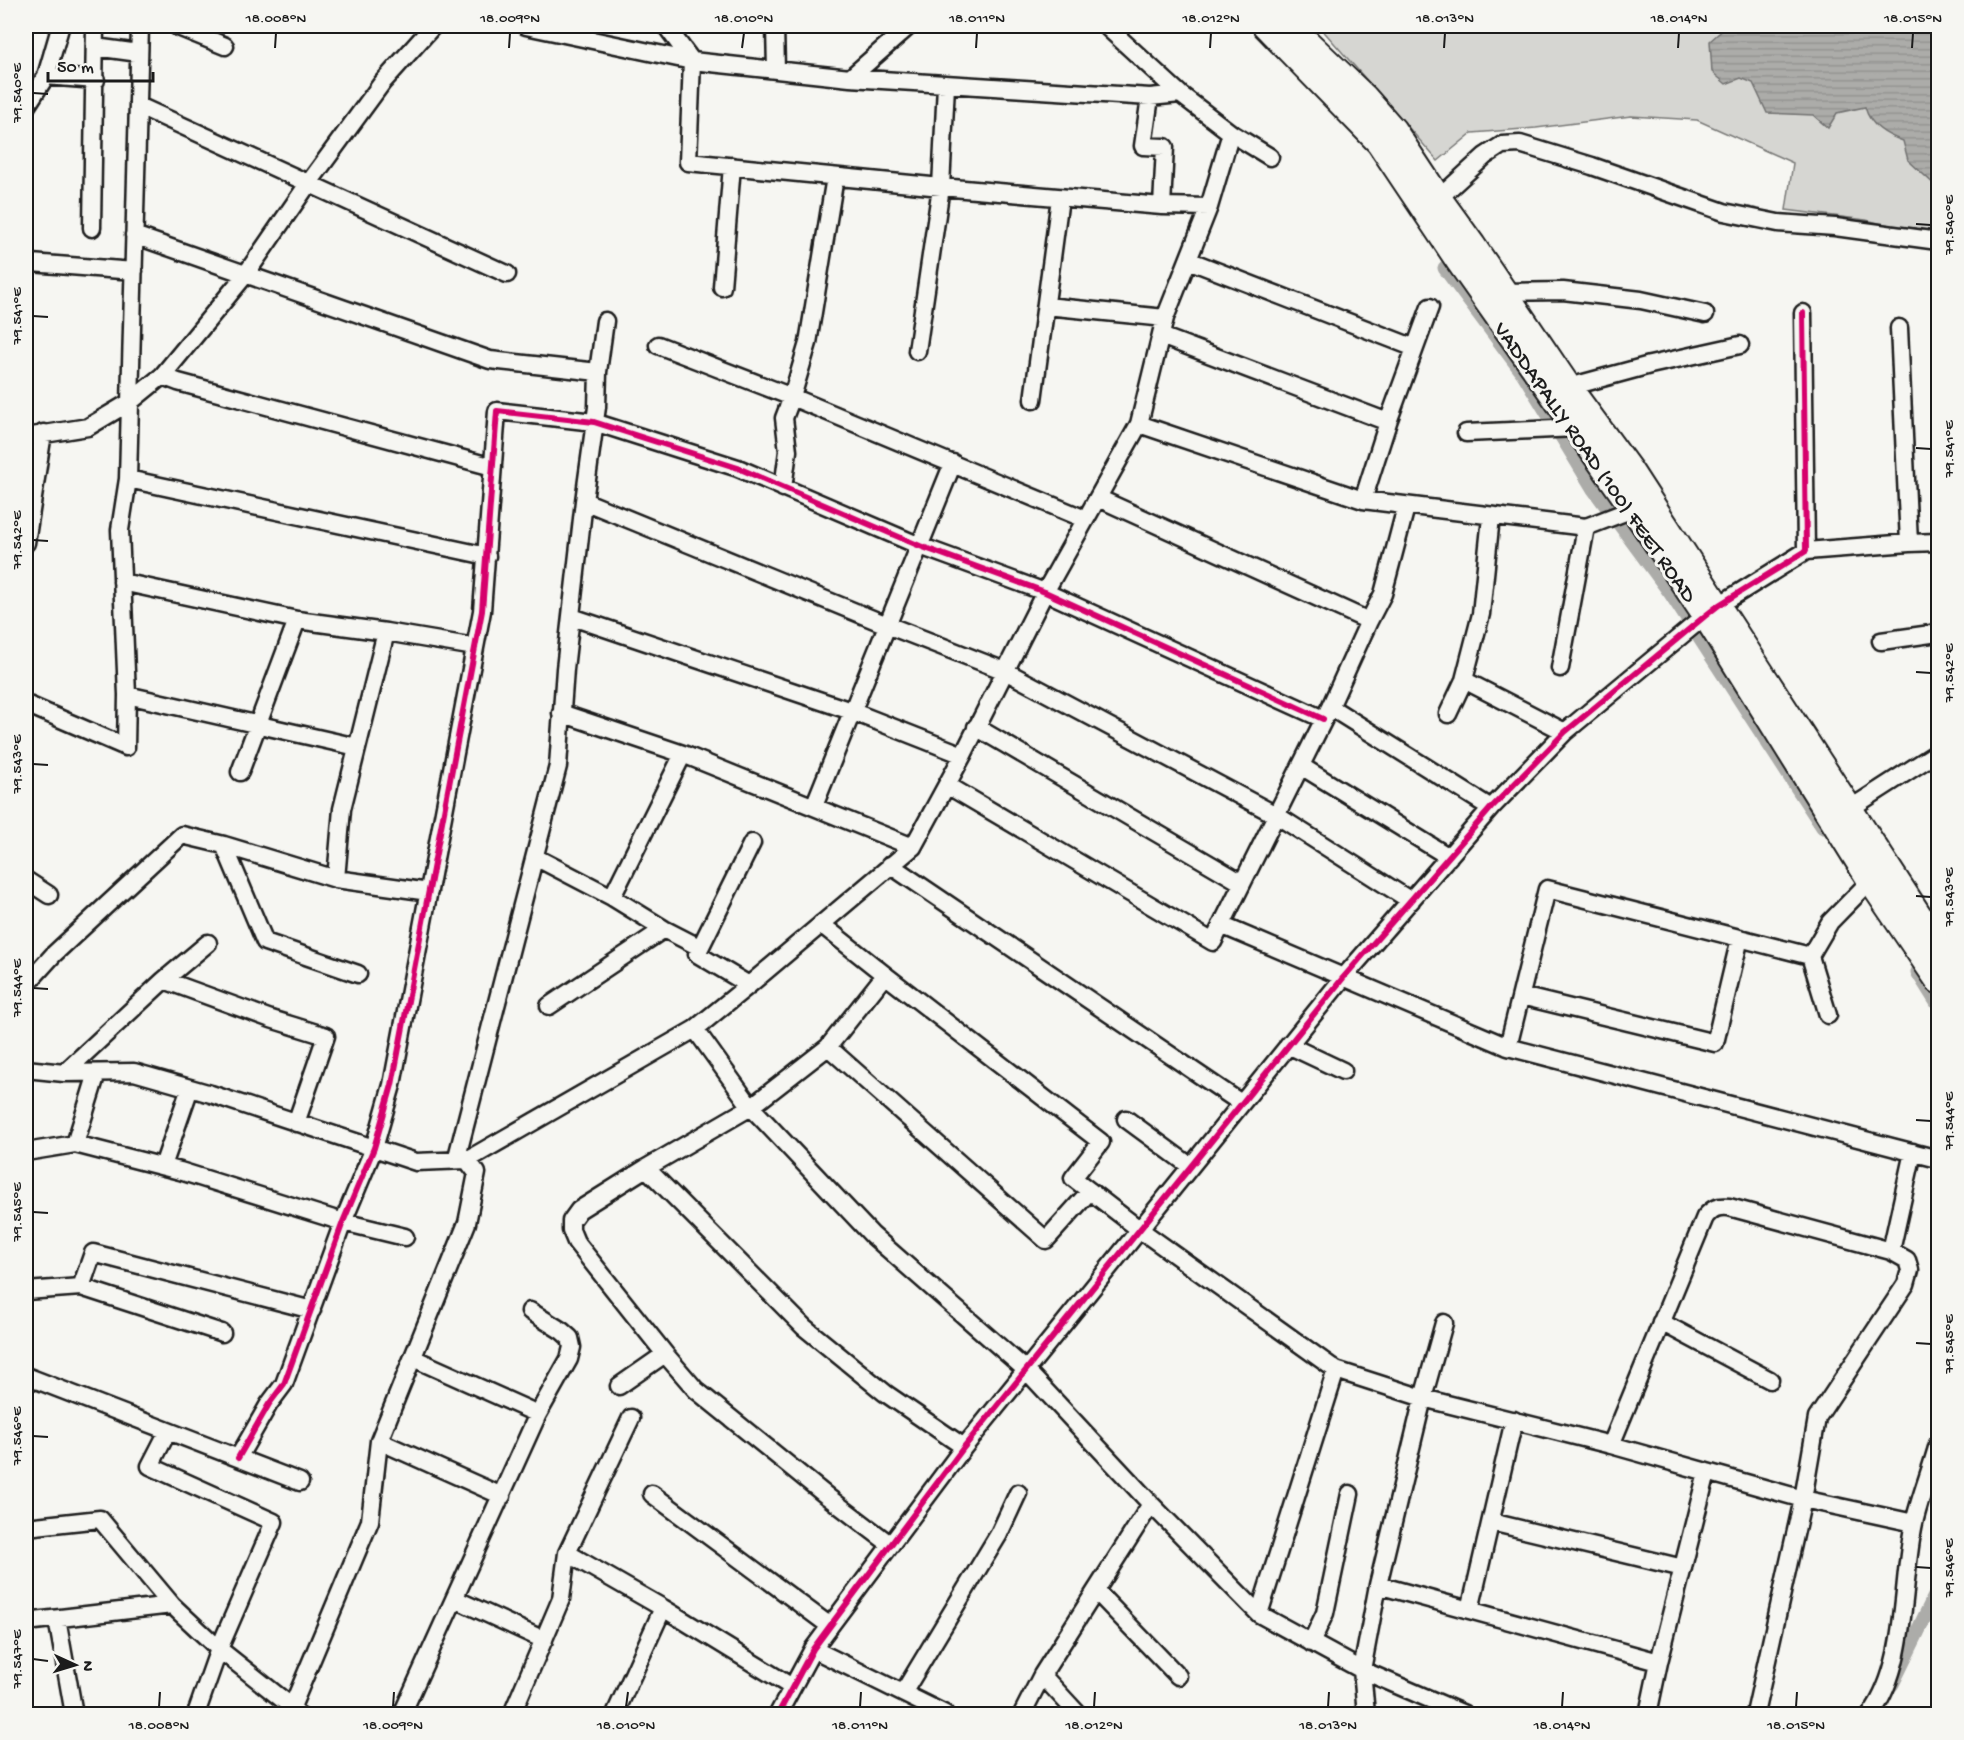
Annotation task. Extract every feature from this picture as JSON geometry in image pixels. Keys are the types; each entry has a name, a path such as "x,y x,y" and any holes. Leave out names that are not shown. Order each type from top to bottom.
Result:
{"main road":[{"name":"VADDAPALLY ROAD (100) FEET ROAD","path":"1265,26 1380,142 1458,261 1562,430 1618,514 1702,619 1863,887 1938,981"},
{"path":"1291,26 1365,98 1394,130 1569,387 1621,456 1702,619 1851,808 1938,944"}],"street":[{"path":"92,228 96,80 95,26"},
{"path":"26,704 126,747 127,695 120,530 128,479 140,26"},
{"path":"176,26 225,46"},
{"path":"26,437 88,427 130,402 162,376 246,274 382,83 434,26"},
{"path":"526,26 692,61 850,78 1150,97 1180,94"},
{"path":"666,26 692,61 688,162 1060,198 1162,206 1209,207"},
{"path":"775,26 776,70"},
{"path":"850,78 909,26"},
{"path":"1106,26 1180,94 1231,133 1270,157"},
{"path":"26,106 46,76 60,28"},
{"path":"95,47 140,53"},
{"path":"46,76 96,80"},
{"path":"917,351 941,187 946,85"},
{"path":"1150,97 1143,146 1165,147 1162,206"},
{"path":"139,106 507,274"},
{"path":"26,1069 64,1073 134,1072 416,1162 468,1160 695,1029 913,847 963,755 1045,592 1139,424 1165,318 1209,207 1231,133"},
{"path":"1439,198 1485,156 1502,145 1520,144 1592,166 1724,212 1778,223 1835,227 1938,241"},
{"path":"722,287 732,166"},
{"path":"783,488 788,451 784,418 808,343 835,177"},
{"path":"1033,400 1060,198"},
{"path":"134,235 490,360 598,372"},
{"path":"1188,260 1414,348"},
{"path":"31,263 134,271"},
{"path":"1504,292 1563,291 1641,300 1705,314"},
{"path":"1046,306 1165,318"},
{"path":"1363,500 1430,307"},
{"path":"1803,313 1806,551"},
{"path":"26,1527 100,1519 172,1605 219,1649 295,1711 370,1521 379,1441 467,1223 477,1173 468,1160 458,1153 558,766 565,669 597,407 598,372 605,321"},
{"path":"1899,328 1909,543"},
{"path":"1161,336 1389,422"},
{"path":"658,345 792,397 1085,519"},
{"path":"1569,387 1650,365 1740,345"},
{"path":"162,376 493,467"},
{"path":"238,1458 269,1404 284,1384 343,1222 374,1149 392,1085 482,611 497,411 594,422 738,468 920,546 1045,592 1327,713 1491,808"},
{"path":"1139,424 1363,500 1586,527 1618,514"},
{"path":"1466,433 1562,430"},
{"path":"26,543 43,434"},
{"path":"814,806 953,464"},
{"path":"128,479 487,556"},
{"path":"1098,498 1369,621"},
{"path":"584,501 1005,671 1276,815 1411,901"},
{"path":"947,785 1213,942 1327,713 1383,594 1406,507"},
{"path":"1448,714 1464,680 1481,614 1491,517"},
{"path":"1560,669 1586,527"},
{"path":"778,1714 813,1649 964,1447 1343,978 1491,808 1565,732 1702,619 1806,551 1938,542"},
{"path":"122,582 297,620 475,646"},
{"path":"572,617 851,711 963,755"},
{"path":"240,772 297,620"},
{"path":"336,879 342,809 386,632"},
{"path":"1881,641 1938,633"},
{"path":"1464,680 1565,732"},
{"path":"127,695 357,747"},
{"path":"561,713 683,753 913,847"},
{"path":"976,728 1242,883"},
{"path":"1851,808 1938,752"},
{"path":"612,897 683,753"},
{"path":"1301,766 1449,857"},
{"path":"26,985 54,954 182,835 224,845 336,879 429,892"},
{"path":"749,985 697,954 752,843"},
{"path":"224,845 265,942 358,974"},
{"path":"535,857 612,897 664,929 699,947"},
{"path":"891,866 1241,1103"},
{"path":"26,880 49,895"},
{"path":"1828,1015 1810,956 1830,922 1863,887"},
{"path":"1508,1047 1547,889 1810,956"},
{"path":"821,924 1101,1142 1073,1178 1139,1229 1336,1370 1424,1398 1611,1444 1803,1499 1914,1523"},
{"path":"1221,926 1508,1047 1938,1159"},
{"path":"549,1006 664,929"},
{"path":"1521,996 1714,1043 1740,938"},
{"path":"64,1073 207,943"},
{"path":"885,975 828,1047 751,1107 579,1210 571,1221 571,1230 576,1242 665,1354 696,1389 828,1497 891,1545"},
{"path":"164,980 326,1036 296,1123"},
{"path":"695,1029 751,1107 872,1235 1026,1370 1151,1504 1260,1614 1362,1670 1464,1714"},
{"path":"1288,1045 1343,1071"},
{"path":"828,1047 1046,1240 1090,1191"},
{"path":"75,1144 97,1073"},
{"path":"163,1166 190,1088"},
{"path":"1126,1119 1190,1166"},
{"path":"26,1152 75,1144 163,1166 343,1222 405,1237"},
{"path":"1891,1251 1913,1152"},
{"path":"646,1168 804,1327 885,1393 964,1447"},
{"path":"1611,1444 1705,1217 1711,1209 1718,1206 1729,1207 1891,1251 1907,1260 1910,1270 1906,1284 1817,1418 1803,1499 1755,1714"},
{"path":"81,1287 93,1253 312,1310"},
{"path":"26,1291 81,1287 222,1333"},
{"path":"402,1714 538,1414 569,1359 572,1347 570,1338 530,1311"},
{"path":"1661,1322 1770,1380"},
{"path":"1366,1714 1362,1670 1378,1585 1444,1323"},
{"path":"619,1386 665,1354"},
{"path":"413,1358 538,1414"},
{"path":"1260,1614 1336,1370"},
{"path":"26,1376 300,1482"},
{"path":"512,1714 561,1599 567,1553 631,1418"},
{"path":"1470,1610 1514,1420"},
{"path":"168,1431 150,1466 274,1522 219,1649 196,1714"},
{"path":"379,1441 502,1496"},
{"path":"1871,1714 1877,1706 1892,1669 1901,1626 1914,1523 1938,1444"},
{"path":"1648,1714 1707,1472"},
{"path":"903,1693 999,1534 1018,1493"},
{"path":"652,1494 830,1626"},
{"path":"1311,1643 1325,1613 1350,1494"},
{"path":"1022,1714 1042,1675 1151,1504"},
{"path":"1491,1522 1683,1568"},
{"path":"567,1553 663,1608 792,1687"},
{"path":"1378,1585 1659,1662"},
{"path":"1096,1591 1178,1676"},
{"path":"455,1599 544,1640"},
{"path":"26,1622 172,1605"},
{"path":"615,1714 663,1608"},
{"path":"57,1619 74,1714"},
{"path":"813,1649 945,1714"},
{"path":"1042,1675 1078,1714"}],"shaded area":[{"path":"1319,26 1938,26 1938,237 1866,220 1786,210 1793,163 1697,120 1631,116 1536,128 1472,133 1438,161"},
{"path":"1727,26 1938,26 1938,188 1908,160 1903,141 1875,125 1865,107 1837,113 1828,128 1813,115 1767,113 1753,83 1741,78 1726,84 1712,72 1710,41"}],"waterway":[{"path":"1445,268 1524,374 1594,489 1670,592 1823,827"},
{"path":"1918,972 1938,1004"},
{"path":"1892,1684 1938,1590"}],"cycle path":[{"path":"778,1714 813,1649 964,1447 1343,978 1491,808 1565,732 1705,616 1806,551 1803,313"},
{"path":"238,1458 269,1404 284,1384 343,1222 374,1148 392,1085 482,611 497,411 594,422 738,468 920,546 1045,592 1323,719"}]}
